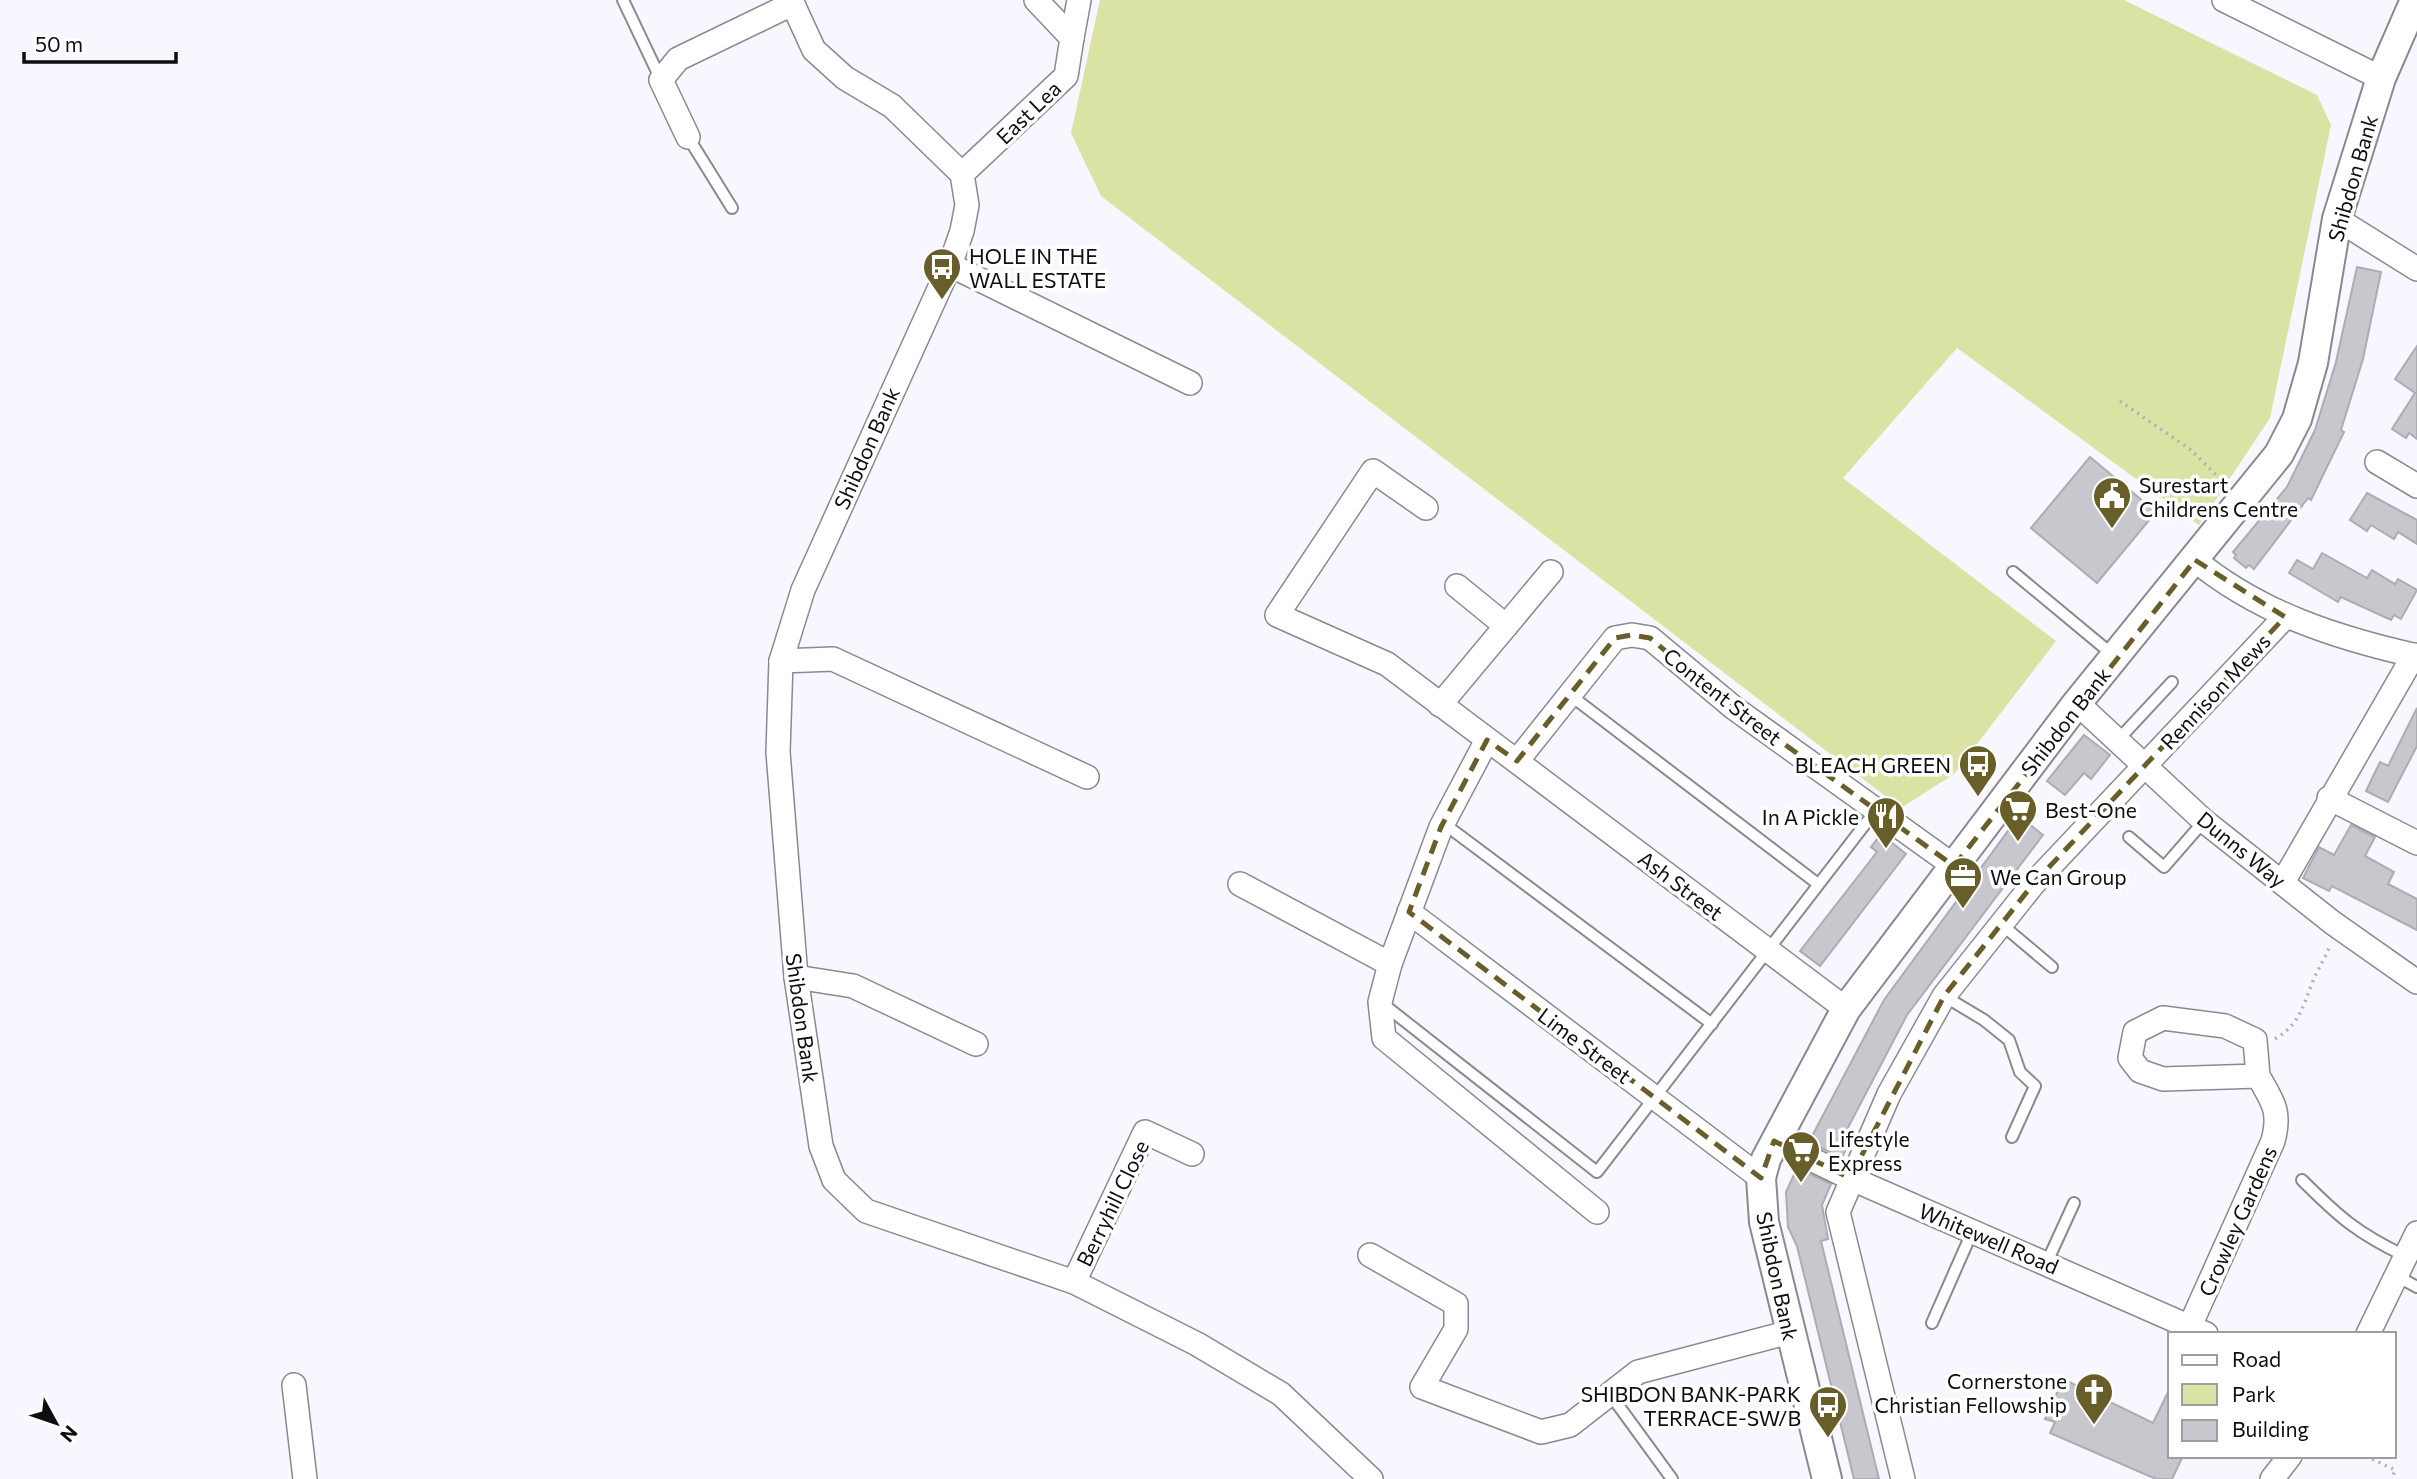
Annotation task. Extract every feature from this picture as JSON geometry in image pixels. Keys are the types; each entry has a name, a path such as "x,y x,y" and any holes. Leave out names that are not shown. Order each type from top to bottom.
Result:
{"street":[{"path":"1036,0 1072,38"},
{"name":"East Lea","path":"962,174 1066,76 1079,0"},
{"path":"2224,0 2381,78"},
{"name":"Shibdon Bank","path":"1827,1479 1764,1222 1761,1178 1774,1141 1846,1009 2077,703 2280,454 2297,419 2313,363 2337,219 2381,78 2415,0"},
{"path":"688,137 660,80 678,59 792,2 814,50 845,78 891,106 962,174"},
{"name":"Shibdon Bank","path":"962,174 967,205 962,231 950,265 803,590 781,661 778,752 796,977 821,1146 834,1180 866,1211 1073,1282 1197,1344 1281,1394 1371,1479"},
{"path":"2337,219 2417,269"},
{"path":"950,265 1190,383"},
{"path":"2377,462 2417,486"},
{"name":"Ash Street","path":"1426,508 1373,471 1277,615 1387,664 1846,1009"},
{"path":"2195,560 2217,579 2285,617 2415,655 2329,798 2283,881"},
{"path":"1440,705 1551,572"},
{"path":"1457,586 1506,626"},
{"name":"Rennison Mews","path":"1903,1479 1838,1212 1850,1178 1889,1094 1944,996 2034,883 2285,617"},
{"name":"Content Street","path":"1517,761 1615,638 1632,635 1650,638 1734,708 1954,866"},
{"path":"781,661 833,659 1087,777"},
{"name":"Dunns Way","path":"2077,703 2204,821 2333,923 2417,982"},
{"path":"1486,740 1443,823 1390,964 1380,1002 1384,1038 1597,1212"},
{"path":"2329,798 2417,843"},
{"path":"1240,884 1390,964"},
{"name":"Lime Street","path":"1409,912 1761,1178"},
{"path":"796,977 853,986 976,1044"},
{"path":"2255,1040 2225,1026 2163,1018 2135,1032 2130,1058 2140,1071 2163,1079 2258,1076"},
{"name":"Crowley Gardens","path":"2198,1330 2273,1141 2278,1120 2274,1104 2258,1076 2255,1040"},
{"name":"Berryhill Close","path":"1073,1282 1145,1132 1192,1154"},
{"name":"Whitewell Road","path":"1774,1141 1850,1178 2198,1330"},
{"path":"2369,1332 2417,1233"},
{"path":"1370,1255 1456,1304 1457,1329 1422,1387 1541,1432 1570,1425 1638,1372 1790,1332"},
{"path":"294,1385 305,1479"},
{"path":"2272,1479 2288,1458"}],"lane":[{"path":"623,0 660,80"},
{"path":"688,137 732,208"},
{"path":"2013,572 2116,656"},
{"path":"2118,740 2172,682"},
{"path":"1570,695 1818,884"},
{"path":"1380,1002 1597,1172 1876,810"},
{"path":"2129,837 2164,867 2204,821"},
{"path":"1443,823 1712,1024"},
{"path":"2001,924 2052,967"},
{"path":"1944,996 1984,1020 2009,1040 2020,1072 2035,1086 2012,1137"},
{"path":"2302,1180 2357,1231 2400,1265 2417,1287"},
{"path":"2047,1262 2074,1203"},
{"path":"1932,1322 1973,1230"},
{"path":"1610,1394 1672,1479"}],"path":[{"path":"2120,401 2191,450 2242,501"},
{"path":"2255,1040 2266,1045 2290,1030 2302,1013 2314,977 2329,948 2333,923"},
{"path":"2370,1458 2395,1470 2392,1479"}],"highlighted area":[{"path":"2195,560 2285,617 2034,883 1944,996 1850,1178 1774,1141 1761,1178 1409,912 1441,827 1487,740 1517,761 1615,638 1632,635 1650,638 1734,708 1954,866"}],"green space":[{"path":"1100,0 2124,0 2317,95 2331,125 2270,418 2199,525 1957,348 1843,478 2056,641 1954,774 1901,808 1101,196 1071,133"}],"building":[{"path":"2357,267 2381,272 2363,359 2341,430 2344,432 2311,500 2308,498 2254,569 2249,565 2246,568 2234,558 2236,555 2233,552 2287,487 2315,430 2336,362"},
{"path":"2417,346 2417,439 2409,433 2406,438 2392,429 2415,393 2395,379"},
{"path":"2090,457 2156,512 2097,583 2031,528"},
{"path":"2367,493 2417,520 2417,544 2398,532 2394,539 2371,525 2367,531 2350,520"},
{"path":"2322,553 2367,578 2372,570 2395,584 2398,579 2417,590 2401,619 2394,615 2391,620 2341,597 2338,602 2289,573 2297,560 2313,569"},
{"path":"2417,708 2417,746 2388,802 2366,791 2380,762 2388,766"},
{"path":"2084,735 2110,755 2091,779 2084,773 2065,795 2047,781"},
{"path":"2019,816 2043,835 1907,1015 1842,1139 1849,1142 1842,1158 1815,1145 1812,1136 1884,1000"},
{"path":"2351,825 2375,837 2365,856 2394,872 2388,884 2417,899 2417,930 2332,886 2329,891 2303,878 2319,847 2334,855"},
{"path":"1881,834 1906,854 1820,966 1800,951 1877,852 1871,847"},
{"path":"1797,1168 1831,1184 1822,1205 1828,1239 1821,1241 1879,1479 1854,1479 1797,1246 1788,1227 1786,1192"},
{"name":"Cornerstone Christian Fellowship","path":"2063,1379 2153,1423 2168,1392 2168,1458 2182,1458 2172,1479 2156,1479 2050,1433 2055,1422 2045,1419"}],"place":[{"name":"HOLE IN THE WALL ESTATE","path":"942,301"},
{"name":"Surestart Childrens Centre","path":"2112,530"},
{"name":"BLEACH GREEN","path":"1978,798"},
{"name":"Best-One","path":"2018,843"},
{"name":"In A Pickle","path":"1886,850"},
{"name":"We Can Group","path":"1963,910"},
{"name":"Lifestyle Express","path":"1801,1184"},
{"name":"Cornerstone Christian Fellowship","path":"2094,1426"},
{"name":"SHIBDON BANK-PARK TERRACE-SW/B","path":"1828,1439"}]}
